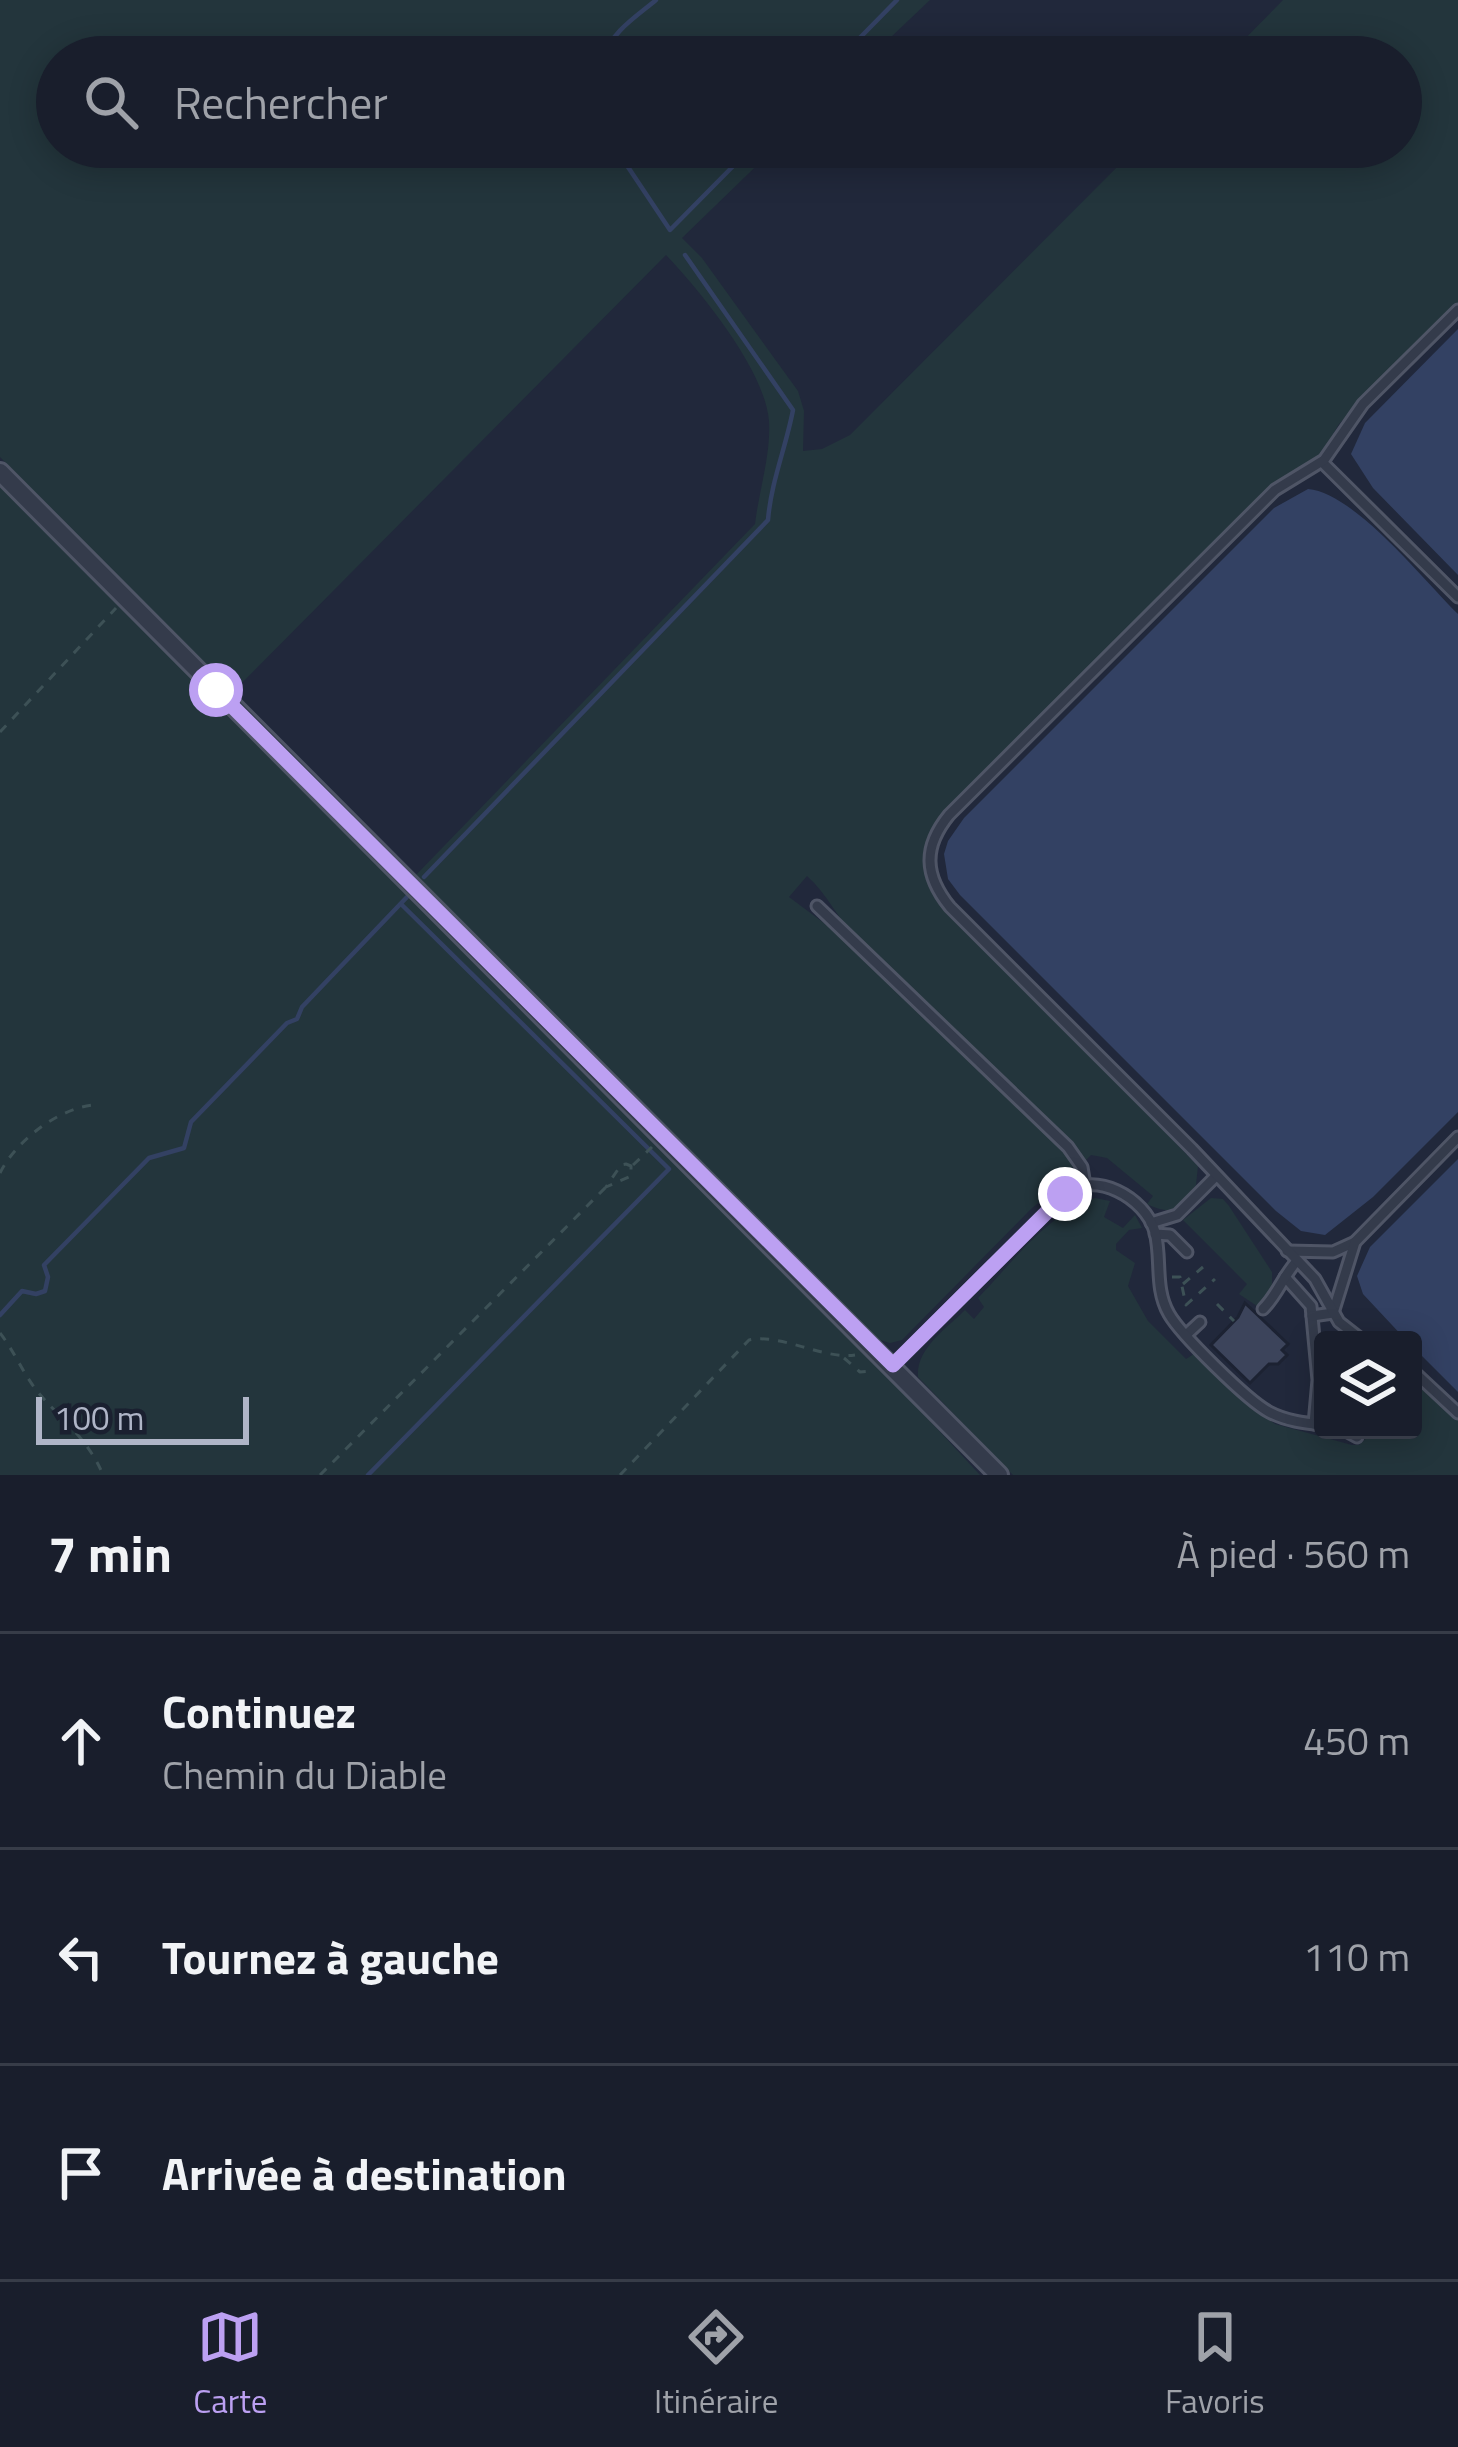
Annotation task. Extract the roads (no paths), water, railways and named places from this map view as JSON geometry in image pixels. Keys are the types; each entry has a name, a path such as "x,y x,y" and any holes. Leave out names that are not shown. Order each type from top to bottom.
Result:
{"street":[{"path":"0,472 999,1475"}],"lane":[{"path":"1348,1331 1333,1313 1324,1291 1298,1261 950,907 933,883 929,849 949,815 1258,507 1288,481 1322,462 1364,404 1458,310"},
{"path":"1322,462 1458,597"},
{"path":"817,906 1068,1147 1082,1167 1085,1185"},
{"path":"1287,1251 1333,1252 1355,1243 1458,1137"},
{"path":"1153,1229 1177,1215 1216,1176"},
{"path":"890,1362 1065,1194 1085,1185 1115,1190 1153,1229 1170,1235 1187,1252"},
{"path":"1153,1229 1161,1295 1175,1324 1258,1405 1286,1420 1314,1424"},
{"path":"1333,1313 1355,1243"},
{"path":"1263,1309 1298,1261"},
{"path":"1285,1277 1309,1302 1314,1338"},
{"path":"1312,1316 1333,1313"},
{"path":"1186,1335 1200,1322"},
{"path":"1422,1379 1458,1413"}],"water":[{"path":"1458,329 1458,575 1373,488 1351,454 1365,423"},
{"path":"1308,489 1327,494 1367,522 1458,614 1458,1112 1373,1197 1325,1235 1301,1231 1276,1211 960,895 948,879 944,854 964,818 1274,508"},
{"path":"1458,1159 1458,1392 1422,1356 1422,1331 1398,1331 1363,1294 1357,1276 1370,1247"}],"waterway":[{"path":"616,36 656,0"},
{"path":"862,36 897,0"},
{"path":"629,168 670,230 731,168"},
{"path":"424,877 768,520 793,410 685,255"},
{"path":"0,1315 22,1291 45,1291 44,1265 149,1158 184,1148 191,1122 287,1023 297,1019 302,1007 407,897"},
{"path":"368,1475 669,1169 402,905"}]}
